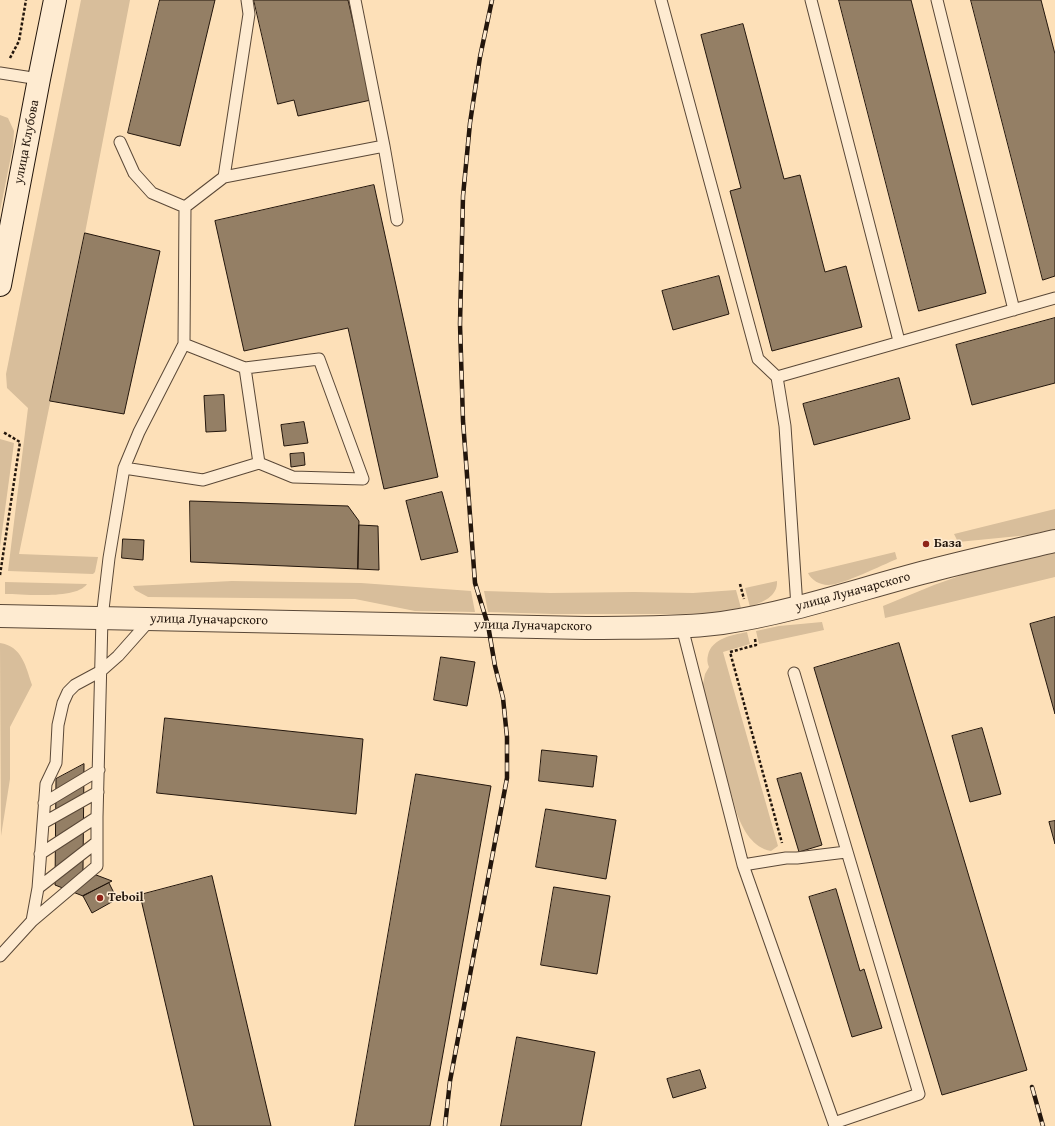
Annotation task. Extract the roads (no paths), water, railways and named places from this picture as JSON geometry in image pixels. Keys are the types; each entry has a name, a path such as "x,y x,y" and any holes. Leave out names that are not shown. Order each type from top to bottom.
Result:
{"street":[{"name":"улица Клубова","path":"0,285 39,79 56,0"},
{"name":"улица Луначарского","path":"0,616 586,628 682,627 721,623 769,614 937,569 1055,541"}],"lane":[{"path":"224,177 249,14 247,0"},
{"path":"355,0 397,220"},
{"path":"661,0 758,360 777,377 785,426 797,607"},
{"path":"810,0 899,341"},
{"path":"937,0 1014,310"},
{"path":"2,73 39,79"},
{"path":"120,142 134,172 152,193 186,207"},
{"path":"186,207 224,177 384,146"},
{"path":"0,956 32,921 97,866 102,618 109,558 124,468 139,432 184,344 186,207"},
{"path":"777,377 899,341 1055,298"},
{"path":"124,468 203,480 260,463 293,477 363,479 319,359 245,368 184,344"},
{"path":"245,368 260,463"},
{"path":"32,921 38,888 46,784 56,763 58,725 63,703 68,692 75,685 101,671 118,656 150,619"},
{"path":"682,627 743,865 835,1124 919,1094 794,673"},
{"path":"44,803 98,770"},
{"path":"43,824 98,792"},
{"path":"40,854 97,817"},
{"path":"38,888 97,842"},
{"path":"743,865 786,858 846,852"}],"railway":[{"path":"445,1126 450,1081 507,778 507,737 503,698 495,666 488,625 475,583 463,421 460,324 463,196 470,123 480,57 492,0"},
{"path":"1032,1087 1043,1126"}],"place":[{"name":"База","path":"926,544"},
{"name":"Teboil","path":"100,898"}]}
